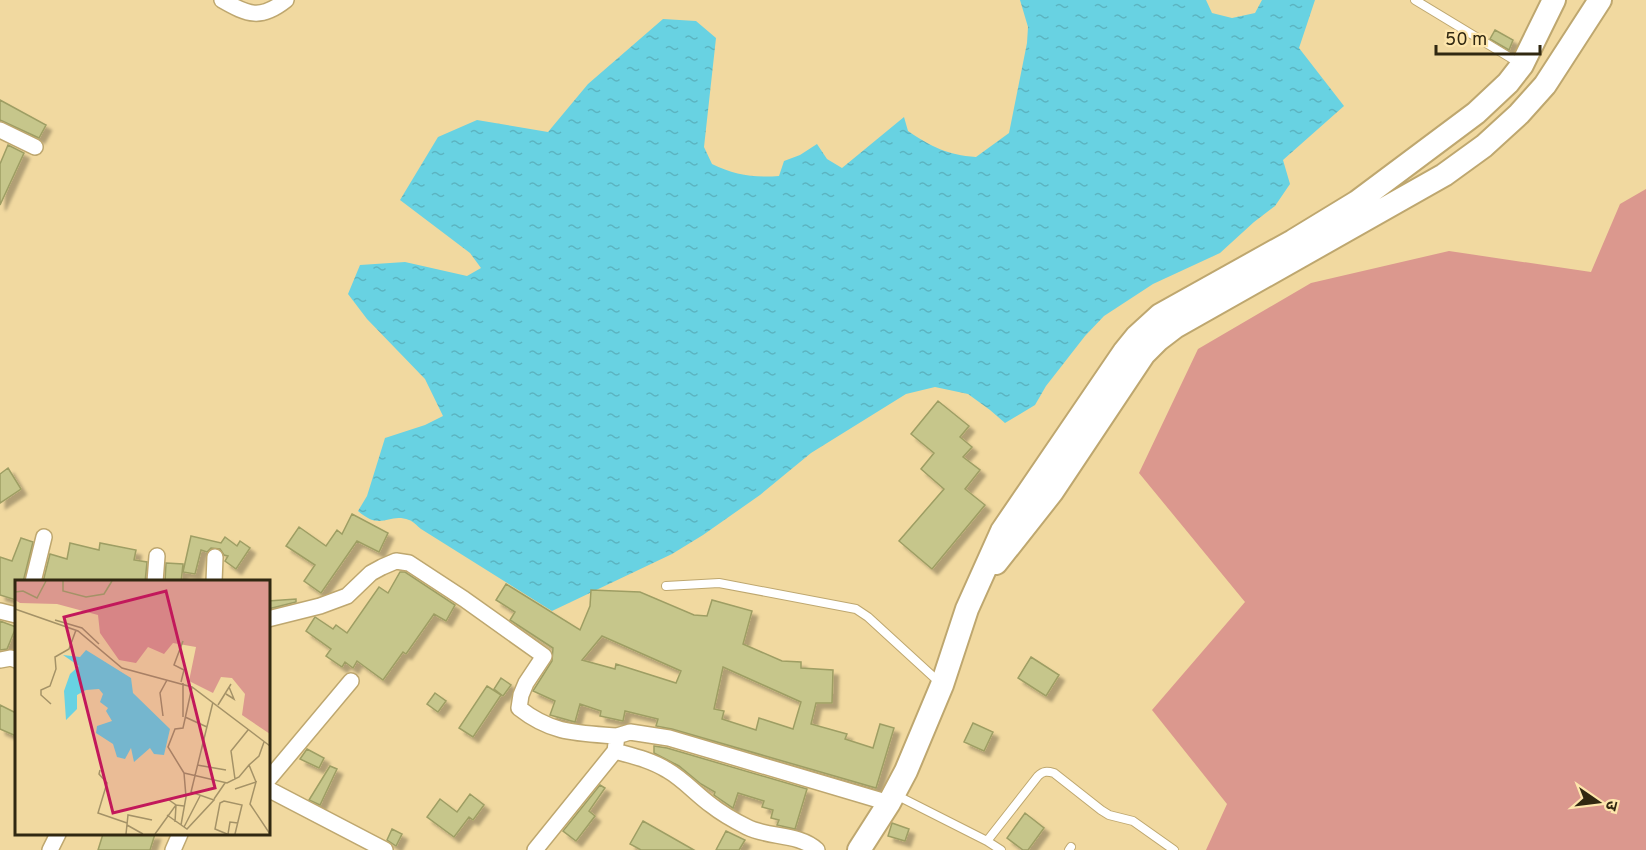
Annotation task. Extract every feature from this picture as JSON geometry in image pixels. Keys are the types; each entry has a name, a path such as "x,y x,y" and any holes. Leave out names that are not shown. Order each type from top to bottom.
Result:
{"street":[{"path":"222,0 246,12 256,14 273,10 286,0"},
{"path":"859,850 906,771 942,685 967,609 992,551 1014,512 1124,352 1160,315 1293,241 1357,202 1476,113 1496,95 1522,65 1554,0"},
{"path":"976,591 1052,492 1144,354 1158,340 1175,327 1443,175 1484,146 1519,114 1545,85 1600,0"},
{"path":"0,130 35,147"},
{"path":"33,580 44,537"},
{"path":"155,580 157,556"},
{"path":"214,580 215,557"},
{"path":"270,618 320,606 348,596 371,573 382,567 396,561 409,563 543,656 523,689 519,708 534,719 550,727 616,743 669,770 713,807 748,828 764,834 784,836 817,850"},
{"path":"0,611 15,615"},
{"path":"0,660 15,660"},
{"path":"270,778 351,681"},
{"path":"536,850 616,743 630,732 669,738 892,798"},
{"path":"270,790 385,850"},
{"path":"50,850 58,835"},
{"path":"173,850 180,835"}],"lane":[{"path":"1415,0 1522,65"},
{"path":"666,586 719,584 856,609 868,617 942,685"},
{"path":"987,841 1038,776 1048,771 1054,773 1109,815 1132,821 1174,850"},
{"path":"892,798 987,841 1001,850"}],"shaded area":[{"path":"1646,189 1646,850 1206,850 1227,804 1152,710 1245,602 1139,473 1198,349 1311,283 1449,251 1591,272 1620,204"}],"water":[{"path":"1020,0 1206,0 1212,13 1232,18 1255,13 1262,0 1315,0 1299,48 1344,106 1283,160 1290,184 1275,206 1220,253 1153,284 1104,316 1085,336 1046,386 1035,405 1005,423 968,394 935,387 906,394 811,453 760,495 703,535 672,554 552,611 410,521 402,518 373,520 358,511 367,496 385,438 425,425 443,416 425,379 367,319 348,294 360,265 405,262 467,276 481,268 470,253 400,200 438,137 477,120 548,132 588,84 663,19 696,21 716,38 704,147 712,164 720,168 744,175 779,176 784,161 800,155 817,144 827,159 842,168 904,117 908,131 925,142 948,152 976,157 1009,133 1027,43 1028,27"}],"building":[{"path":"1495,30 1513,40 1509,50 1490,39"},
{"path":"0,100 46,125 39,138 0,120"},
{"path":"8,145 24,153 0,205 0,164"},
{"path":"938,401 969,426 960,437 972,447 963,457 980,470 965,489 985,505 932,569 899,541 944,489 921,469 934,453 911,434"},
{"path":"8,468 21,489 0,503 0,474"},
{"path":"352,514 388,533 379,552 357,541 321,593 304,581 315,565 286,546 299,527 326,546 337,530 342,534"},
{"path":"191,536 221,543 225,537 237,546 240,541 250,548 236,569 225,561 228,556 224,555 220,549 211,548 207,552 201,550 195,574 183,572"},
{"path":"21,538 33,542 24,580 15,580 15,600 0,595 0,557 12,561"},
{"path":"70,543 99,550 100,543 136,550 134,560 147,562 145,580 44,580 50,554 67,559"},
{"path":"166,563 183,564 181,580 165,580"},
{"path":"400,572 405,572 455,605 446,621 434,614 406,654 403,652 383,680 357,661 353,668 345,662 342,667 326,656 331,649 306,631 315,617 333,629 336,625 347,633 379,587 388,593"},
{"path":"506,584 580,630 590,606 591,590 640,592 694,615 707,616 712,600 752,611 743,644 782,661 801,662 801,668 833,670 832,703 816,703 811,724 847,734 845,739 873,748 880,724 894,728 876,788 656,726 658,719 625,711 623,721 600,716 601,711 580,704 575,722 550,715 555,701 533,691 552,661 553,648 510,620 515,612 496,600","holes":["602,636 681,671 676,683 616,664 615,669 582,660","723,667 801,702 793,729 759,718 756,730 722,719 724,711 714,709"]},
{"path":"296,599 296,602 270,608 270,601"},
{"path":"0,621 15,627 15,629 7,649 0,650"},
{"path":"1031,657 1059,675 1046,696 1018,678"},
{"path":"501,678 511,685 503,696 494,689"},
{"path":"487,686 501,695 473,737 459,728"},
{"path":"435,693 446,701 438,712 427,704"},
{"path":"0,705 15,712 15,736 0,729"},
{"path":"973,723 993,732 984,751 964,742"},
{"path":"654,746 807,789 795,829 777,825 779,820 771,818 773,810 762,807 764,801 738,793 733,808 679,766 654,753"},
{"path":"307,749 324,758 319,768 300,759"},
{"path":"330,766 337,769 320,805 309,800"},
{"path":"600,785 605,788 589,811 595,816 576,841 563,831"},
{"path":"470,794 484,805 473,820 469,817 454,837 427,817 440,799 457,812"},
{"path":"1025,813 1044,828 1028,850 1023,850 1007,838"},
{"path":"643,821 694,850 641,850 630,844"},
{"path":"892,823 909,829 905,841 888,836"},
{"path":"392,829 402,834 396,846 387,840"},
{"path":"726,831 745,840 739,850 716,850"},
{"path":"103,835 155,835 150,850 98,850"}]}
